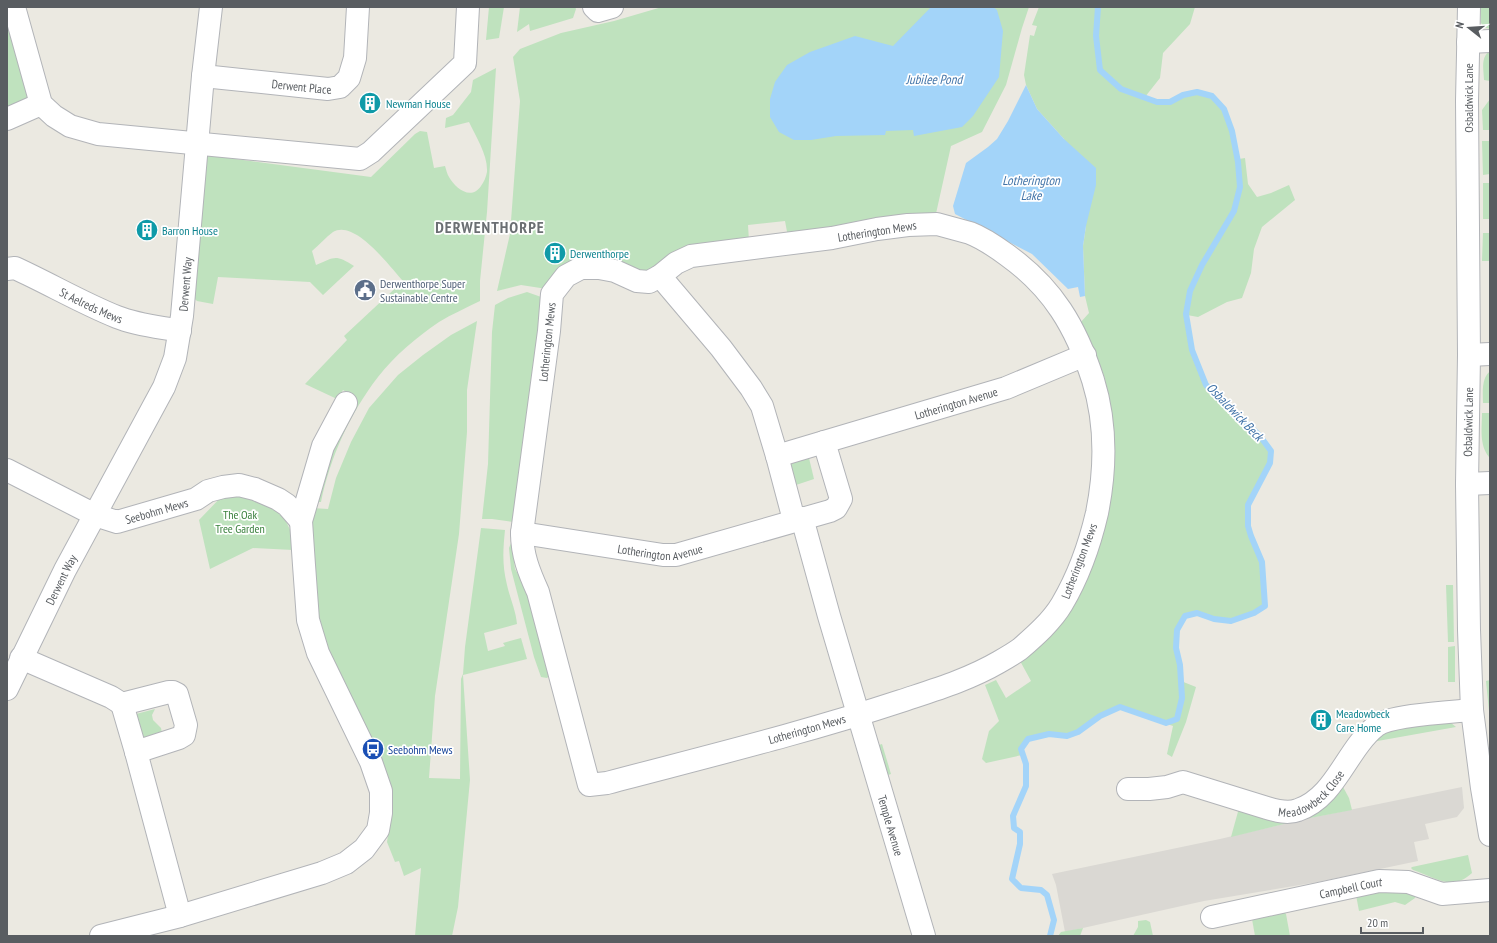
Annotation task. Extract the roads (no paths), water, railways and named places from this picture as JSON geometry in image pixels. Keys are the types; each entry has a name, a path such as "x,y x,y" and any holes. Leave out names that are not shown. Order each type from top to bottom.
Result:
{"street":[{"path":"14,7 41,104 54,116 70,126 98,134 360,159 371,152 465,63 468,7"},
{"path":"198,144 203,76 211,7"},
{"name":"Derwent Place","path":"203,76 340,88 349,78 355,58 358,7"},
{"name":"Osbaldwick Lane","path":"1469,7 1469,355 1467,484 1469,630 1472,710 1482,788 1490,835"},
{"path":"1468,42 1490,41"},
{"path":"7,120 41,104"},
{"name":"Derwent Way","path":"7,689 52,596 164,387 175,358 180,331 198,144"},
{"name":"Lotherington Mews","path":"937,224 971,234 995,247 1026,268 1053,297 1068,321 1085,355 1099,401 1105,446 1102,490 1093,532 1079,569 1062,604 1047,624 1018,651 985,670 951,684 859,715 607,783 589,785 538,592 526,564 522,547 522,533 549,331 552,294 566,276 581,268 599,268 615,271 643,283 650,282 660,276 676,263 691,256 832,238 877,229 908,225 937,224"},
{"name":"St Aelreds Mews","path":"7,269 16,268 119,318 180,331"},
{"path":"660,276 721,348 751,388 762,406 859,715"},
{"path":"1469,355 1490,354"},
{"name":"Lotherington Avenue","path":"777,456 1006,388 1085,355"},
{"path":"101,936 180,916 322,873 346,863 364,849 378,830 382,813 381,791 372,762 318,653 308,620 301,520 323,446 346,403"},
{"name":"Lotherington Avenue","path":"522,533 663,555 676,555 836,508 841,499 824,442"},
{"path":"7,470 95,515"},
{"path":"1467,484 1490,483"},
{"name":"Seebohm Mews","path":"95,515 117,522 196,499 208,491 239,485 254,489 278,499 287,505 301,520"},
{"path":"21,658 111,697 122,704 180,916"},
{"path":"122,704 169,692 177,694 186,725 184,735 136,752"},
{"name":"Meadowbeck Close","path":"1128,789 1167,787 1183,782 1281,812 1297,811 1324,792 1338,776 1360,743 1376,726 1389,721 1408,717 1472,710"},
{"name":"Temple Avenue","path":"859,715 924,936"},
{"name":"Campbell Court","path":"1212,917 1379,881 1408,882 1442,894 1490,890"}],"water":[{"name":"Jubilee Pond","path":"931,7 993,7 997,10 1003,31 999,77 973,116 962,127 914,136 913,130 886,131 885,135 836,136 811,140 794,140 779,132 770,117 770,99 775,82 787,65 810,52 855,36 893,46"},
{"name":"Lotherington Lake","path":"1026,85 1037,109 1064,139 1096,168 1096,185 1086,226 1083,246 1085,296 1080,297 1078,287 1068,289 1032,254 955,214 953,206 966,163 997,139"}],"waterway":[{"name":"Osbaldwick Beck","path":"1050,936 1054,920 1047,895 1041,890 1021,888 1012,879 1020,844 1020,832 1014,828 1013,816 1026,786 1026,764 1021,749 1028,739 1049,734 1067,736 1078,732 1100,716 1120,707 1166,723 1177,719 1182,698 1180,665 1176,648 1177,630 1185,616 1197,613 1214,619 1231,621 1254,613 1265,606 1262,562 1248,526 1248,505 1270,463 1271,451 1260,436 1206,385 1192,350 1186,314 1190,291 1202,265 1234,211 1240,187 1238,162 1232,131 1224,109 1212,96 1197,92 1183,95 1170,102 1157,102 1121,89 1100,70 1096,36 1098,7"}],"place":[{"name":"Newman House","path":"370,103"},
{"name":"Barron House","path":"147,230"},
{"name":"Derwenthorpe","path":"555,253"},
{"name":"Derwenthorpe Super Sustainable Centre","path":"365,290"},
{"name":"Meadowbeck Care Home","path":"1321,720"},
{"name":"Seebohm Mews","path":"373,749"}],"district":[{"name":"DERWENTHORPE","path":"490,227"}],"park label":[{"name":"The Oak Tree Garden","path":"240,521"}]}
